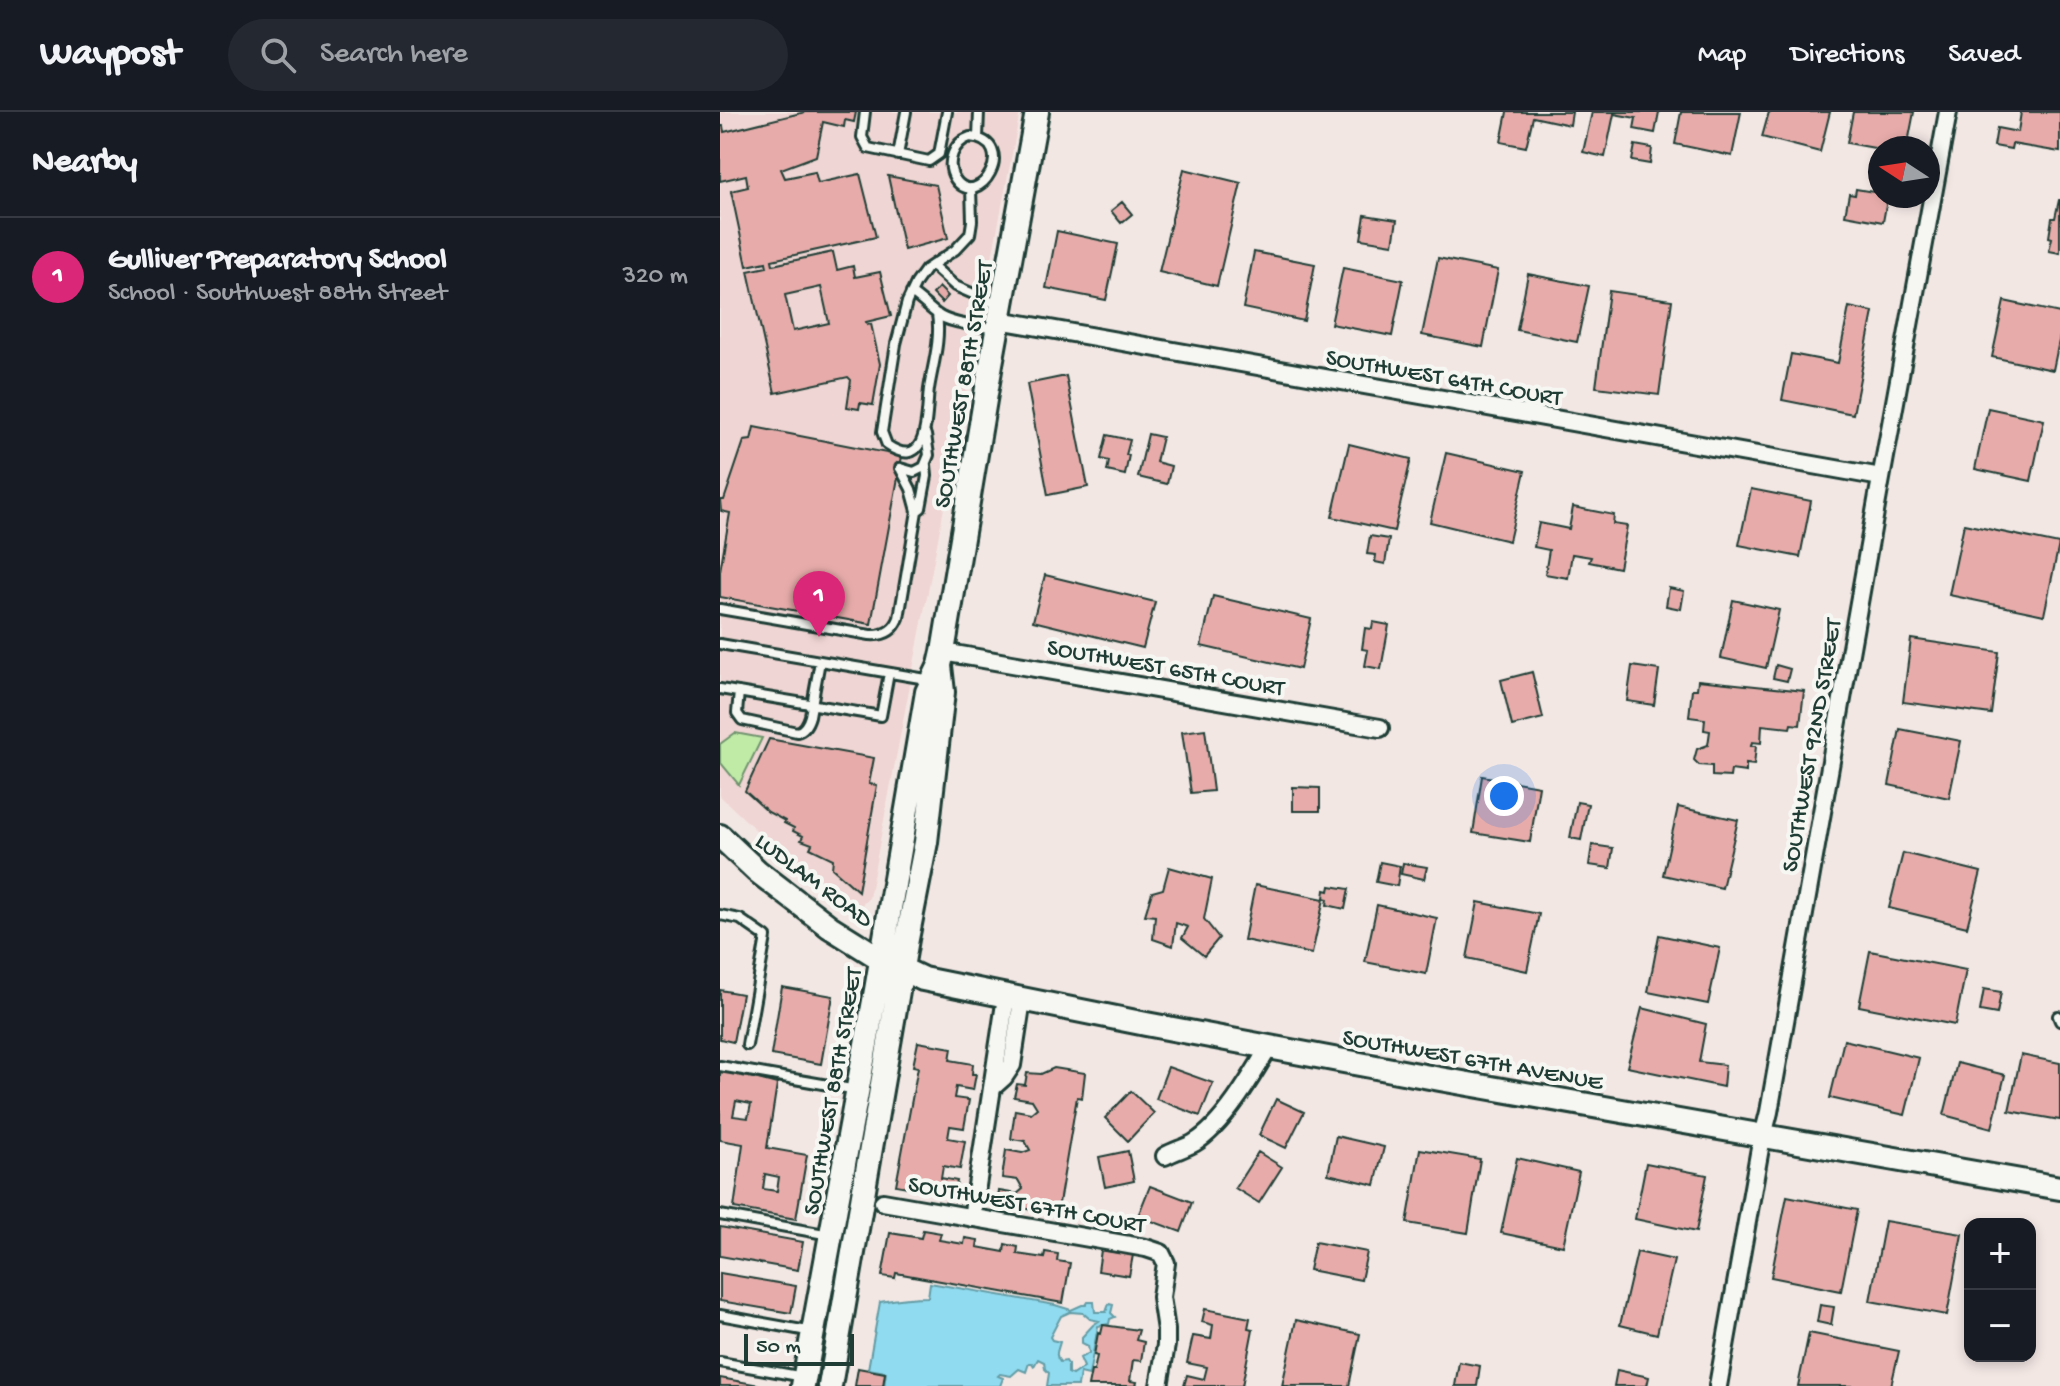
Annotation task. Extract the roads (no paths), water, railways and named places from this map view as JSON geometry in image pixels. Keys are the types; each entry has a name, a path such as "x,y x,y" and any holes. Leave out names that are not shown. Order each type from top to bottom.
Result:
{"street":[{"name":"SOUTHWEST 88TH STREET","path":"830,1386 926,842 943,692 940,670 1037,112"},
{"name":"SOUTHWEST 92ND STREET","path":"1718,1386 1948,112"},
{"name":"SOUTHWEST 64TH COURT","path":"999,318 1881,477"},
{"name":"SOUTHWEST 88TH STREET","path":"804,1382 927,692 940,670"},
{"name":"SOUTHWEST 65TH COURT","path":"940,670 1380,728"},
{"name":"LUDLAM ROAD","path":"722,842 815,916 881,959"},
{"name":"SOUTHWEST 67TH AVENUE","path":"881,959 923,979 1014,998 1269,1047 2060,1188"},
{"path":"972,1218 994,1086 1012,1065 1014,998"},
{"path":"1165,1156 1194,1143 1209,1131 1251,1078 1269,1047"},
{"name":"SOUTHWEST 67TH COURT","path":"883,1202 1161,1253 1166,1263 1161,1297 1166,1345 1159,1386"},
{"path":"831,1236 854,1244"}],"lane":[{"path":"865,112 862,137 868,148 929,161 939,154 947,112"},
{"path":"898,155 906,112"},
{"path":"978,138 979,112"},
{"path":"978,138 991,146 993,167 986,181 979,186 962,187 953,174 952,158 957,144 963,139 978,138"},
{"path":"939,154 952,158"},
{"path":"925,433 919,445 909,452 888,450 882,438 899,327 920,275 955,250 970,234 971,188"},
{"path":"932,265 999,318"},
{"path":"911,293 937,314 958,322 999,318"},
{"path":"917,511 921,508 927,476 929,448 925,433 938,340 937,314"},
{"path":"720,611 870,635 887,633 899,618 917,511 911,489 900,468 914,472 926,465"},
{"path":"720,644 889,673 940,670"},
{"path":"739,692 736,708 742,720 801,731 808,723 820,661"},
{"path":"720,689 881,716 889,673"},
{"path":"720,915 740,919 766,937 747,1045"},
{"path":"720,1066 857,1090"},
{"path":"720,1215 831,1236"},
{"path":"720,1315 814,1332"},
{"path":"720,1362 804,1382"}],"water":[{"path":"930,1283 1071,1310 1094,1302 1095,1312 1106,1312 1109,1304 1113,1305 1111,1313 1115,1317 1110,1319 1109,1324 1098,1326 1089,1375 1080,1373 1078,1386 1047,1386 1049,1373 1044,1362 1038,1359 1034,1366 1029,1363 1026,1372 1019,1369 1011,1376 1000,1374 998,1376 1003,1378 1000,1386 884,1386 886,1372 868,1369 880,1302 928,1297","holes":["1070,1312 1083,1313 1099,1321 1082,1337 1082,1343 1088,1346 1089,1353 1080,1358 1084,1367 1072,1375 1068,1373 1066,1361 1060,1362 1057,1357 1060,1342 1050,1337 1061,1316"]}],"place":[{"name":"Gulliver Preparatory School","path":"819,637"}]}
